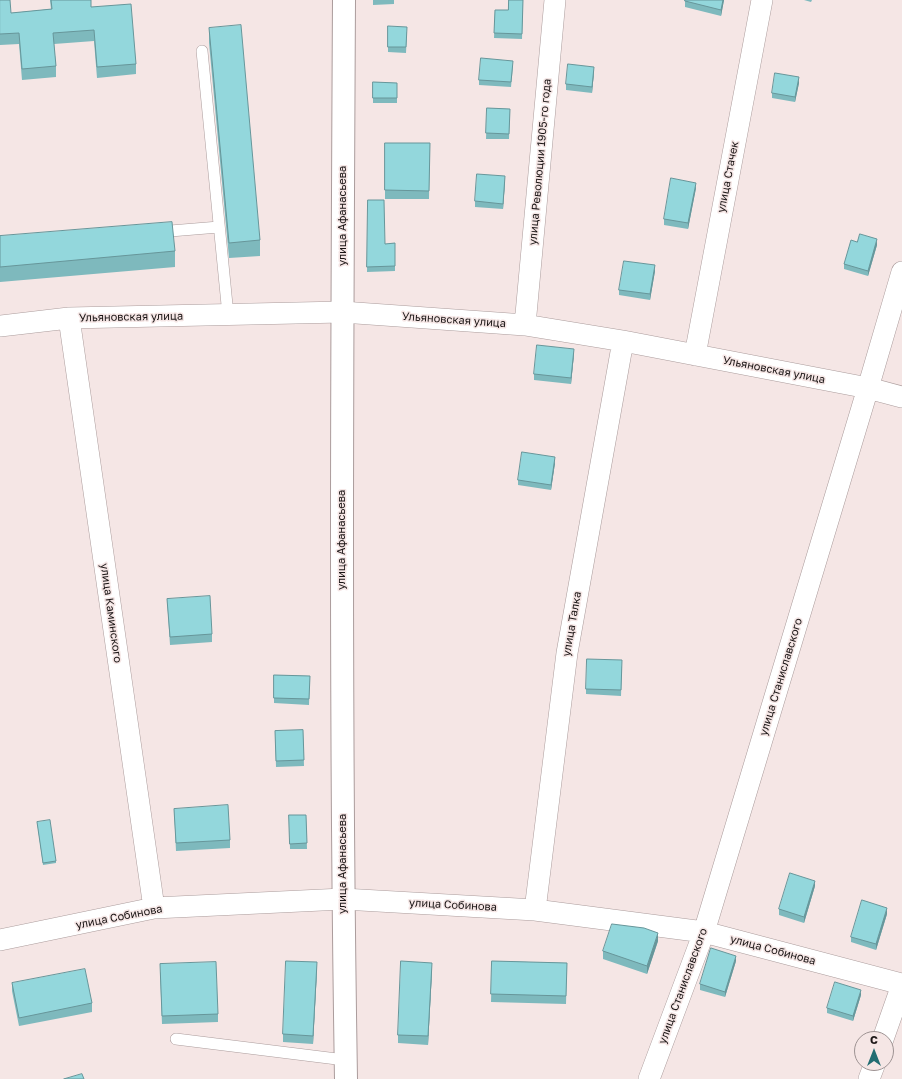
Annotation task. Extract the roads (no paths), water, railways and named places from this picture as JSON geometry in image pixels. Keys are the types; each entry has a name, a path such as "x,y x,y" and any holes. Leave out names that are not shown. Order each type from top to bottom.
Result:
{"street":[{"name":"улица Афанасьева","path":"344,0 342,312 343,899 345,1069"},
{"name":"улица Революции 1905-го года","path":"525,325 555,0"},
{"name":"улица Стачек","path":"695,355 762,0"},
{"name":"улица Станиславского","path":"649,1079 704,932 902,272"},
{"name":"Ульяновская улица","path":"0,326 69,318 342,312 525,325 622,341 868,388 902,397"},
{"name":"улица Каминского","path":"69,318 154,908"},
{"name":"улица Талка","path":"536,910 567,653 622,341"},
{"name":"улица Собинова","path":"0,940 154,908 343,899 536,910 704,932 902,984"},
{"path":"886,1031 902,984"}],"lane":[{"path":"202,51 228,315"},
{"path":"149,233 219,227"},
{"path":"176,1039 345,1069"}]}
